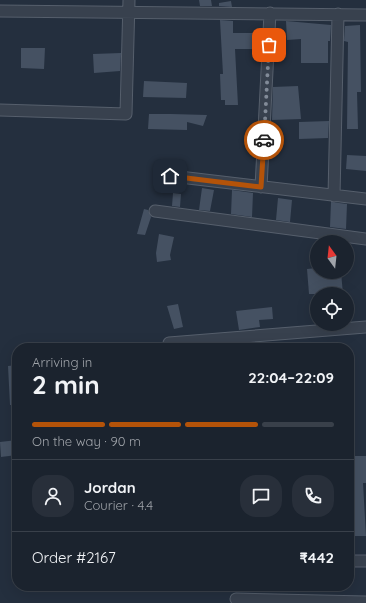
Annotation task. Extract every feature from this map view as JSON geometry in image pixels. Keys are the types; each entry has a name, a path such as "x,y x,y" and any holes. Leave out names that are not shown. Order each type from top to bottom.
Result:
{"street":[{"path":"0,110 126,114 129,0"},
{"path":"0,10 57,6 128,12 366,15"},
{"path":"261,187 270,13"},
{"path":"334,196 338,14"},
{"path":"170,176 366,199"},
{"path":"155,211 366,239"},
{"path":"169,343 366,327"},
{"path":"354,561 366,561"},
{"path":"236,599 366,602"}],"building":[{"path":"199,0 211,0 212,6 200,6"},
{"path":"231,1 232,7 219,6 219,3"},
{"path":"220,20 233,21 233,33 261,33 261,49 235,49 238,105 225,105 225,100 221,100 220,74 223,74"},
{"path":"286,21 331,25 330,41 328,41 328,63 301,63 301,39 287,40"},
{"path":"360,25 361,92 357,92 358,129 347,129 348,42 344,41 345,26"},
{"path":"21,48 45,48 44,69 21,68"},
{"path":"121,53 120,71 94,73 93,54"},
{"path":"144,81 187,83 186,98 143,97"},
{"path":"298,86 301,119 272,120 273,87"},
{"path":"149,114 207,115 203,126 187,122 187,130 148,129"},
{"path":"329,121 328,138 299,139 299,122"},
{"path":"347,155 366,156 366,171 346,169"},
{"path":"202,188 214,190 210,211 199,210"},
{"path":"232,190 253,193 252,217 231,214"},
{"path":"173,193 181,194 180,207 172,206"},
{"path":"278,198 292,200 290,222 276,220"},
{"path":"331,202 347,204 346,229 330,227"},
{"path":"144,209 148,210 151,217 145,235 137,234"},
{"path":"159,234 174,237 170,255 171,260 157,262 156,253"},
{"path":"307,269 310,269 310,279 342,279 342,287 310,287 309,294"},
{"path":"178,304 183,327 174,329 167,306"},
{"path":"272,307 273,319 259,320 260,327 239,330 236,311"},
{"path":"8,366 12,366 12,405 10,405"},
{"path":"12,441 12,456 1,457 0,442"},
{"path":"354,456 366,456 366,483 363,483 366,536 354,536"}],"way so far":[{"path":"264,140 269,45"}],"route":[{"path":"170,176 261,187 264,140"}]}
